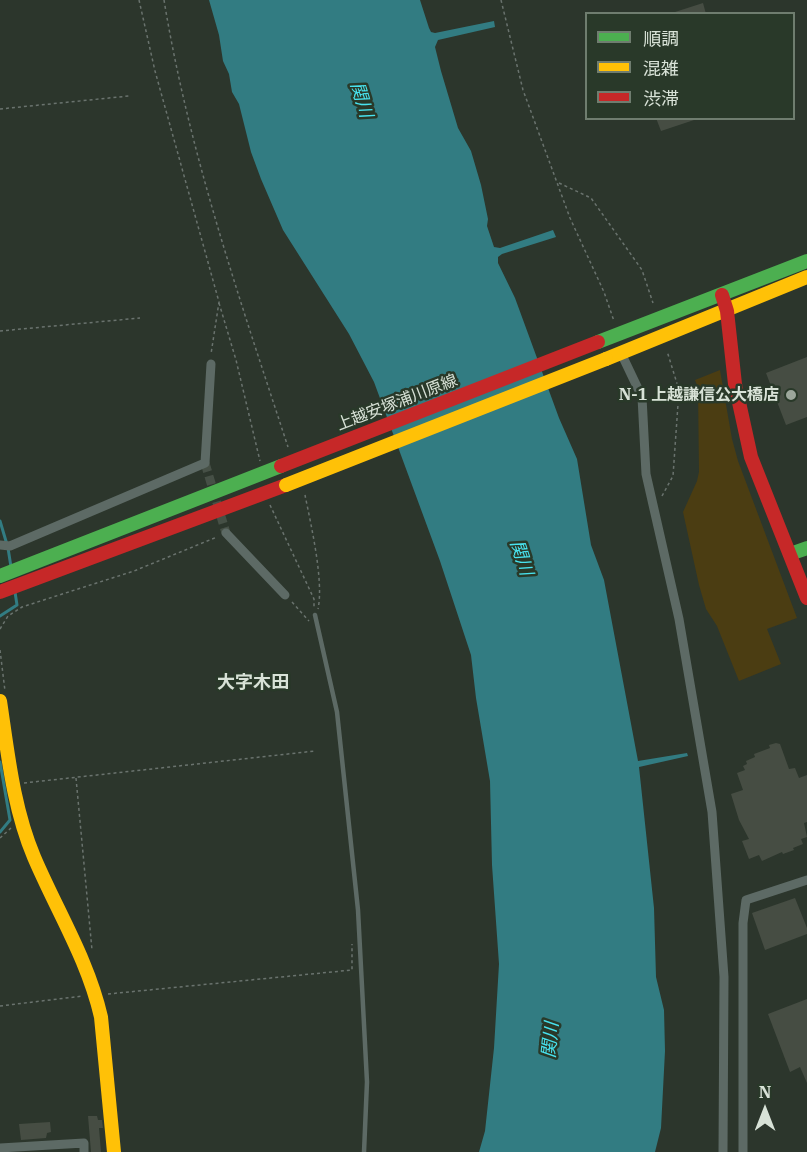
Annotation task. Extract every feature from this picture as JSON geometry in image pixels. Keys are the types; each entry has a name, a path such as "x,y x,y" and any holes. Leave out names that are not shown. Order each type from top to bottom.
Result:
{"main road":[{"name":"上越安塚浦川原線","path":"0,576 807,261"},
{"path":"0,592 286,485 807,277"},
{"path":"722,295 735,384 751,457 807,598"},
{"path":"790,554 807,548"},
{"path":"0,701 4,764 12,784 20,819 34,857 88,971 96,995 101,1017 114,1152"}],"street":[{"path":"621,353 642,397 646,474 679,620 712,813 724,977 723,1152"},
{"path":"0,545 10,546 205,463 211,364"},
{"path":"226,533 285,595"},
{"path":"743,1152 743,935 746,900 807,880"},
{"path":"0,1148 84,1143 84,1152"}],"lane":[{"path":"315,615 337,712 358,910 367,1082 364,1152"}],"path":[{"path":"140,0 154,70 236,360 263,473"},
{"path":"164,0 201,171 232,277 288,447"},
{"path":"501,0 523,90 570,218 604,292 618,335"},
{"path":"0,109 129,96"},
{"path":"557,182 591,198 642,270 652,303"},
{"path":"211,364 219,302"},
{"path":"0,331 140,318"},
{"path":"655,510 673,476 680,390 667,351"},
{"path":"265,492 314,599 315,615"},
{"path":"305,495 319,590 319,609 314,609"},
{"path":"0,629 8,616 22,607 134,571 226,533"},
{"path":"285,595 310,622 317,623"},
{"path":"12,784 315,751"},
{"path":"76,777 92,949"},
{"path":"0,838 20,819"},
{"path":"0,1006 352,970"}],"shaded area":[{"path":"720,370 738,461 797,618 767,629 781,664 739,681 717,626 706,609 683,512 699,472 698,388 695,380"}],"water":[{"name":"関川","path":"209,0 420,0 429,28 435,33 494,21 495,27 438,40 435,47 441,71 458,128 471,151 481,185 488,219 487,226 494,247 500,248 553,230 556,237 502,254 498,257 498,263 515,298 559,418 577,459 591,545 604,580 638,761 687,753 688,756 639,767 654,908 656,977 664,1010 665,1051 661,1128 655,1152 479,1152 485,1131 494,1048 499,964 492,865 490,781 471,655 440,561 374,382 349,334 283,230 261,179 251,152 239,104 232,92"}],"building":[{"path":"703,3 705,12 675,12"},
{"path":"657,120 694,120 661,131"},
{"name":"N-1 上越謙信公大橋店","path":"807,357 807,417 786,425 766,373"},
{"path":"780,744 789,769 795,768 799,778 807,775 807,822 804,823 807,837 801,839 803,844 793,848 794,850 783,854 782,852 762,861 759,855 749,859 742,841 749,839 739,820 731,794 743,790 737,773 745,770 743,766 747,764 746,761 755,757 754,754 770,748 769,745"},
{"path":"795,898 807,928 807,934 765,950 752,913"},
{"path":"807,999 807,1083 800,1067 790,1072 768,1014"},
{"path":"88,1116 97,1116 98,1120 102,1120 103,1128 99,1128 101,1152 91,1152"},
{"path":"50,1122 51,1132 47,1133 46,1138 21,1140 19,1124"}],"waterway":[{"path":"0,521 11,567"},
{"path":"0,616 17,605 15,592"},
{"path":"0,762 10,820 0,832"}],"tunnel":[{"path":"205,463 226,533"}],"traffic: fast":[{"path":"598,342 807,261"},
{"path":"0,576 281,466"},
{"path":"790,554 807,548"}],"traffic: slow":[{"path":"606,359 807,277"},
{"path":"286,485 606,359"},
{"path":"0,701 12,780 27,838 80,956 101,1017 114,1152"}],"traffic: jam":[{"path":"722,295 727,311 735,384 751,457 807,598"},
{"path":"281,466 598,342"},
{"path":"0,592 286,485"}],"place":[{"name":"N-1 上越謙信公大橋店","path":"791,395"}],"district":[{"name":"大字木田","path":"253,683"}]}
